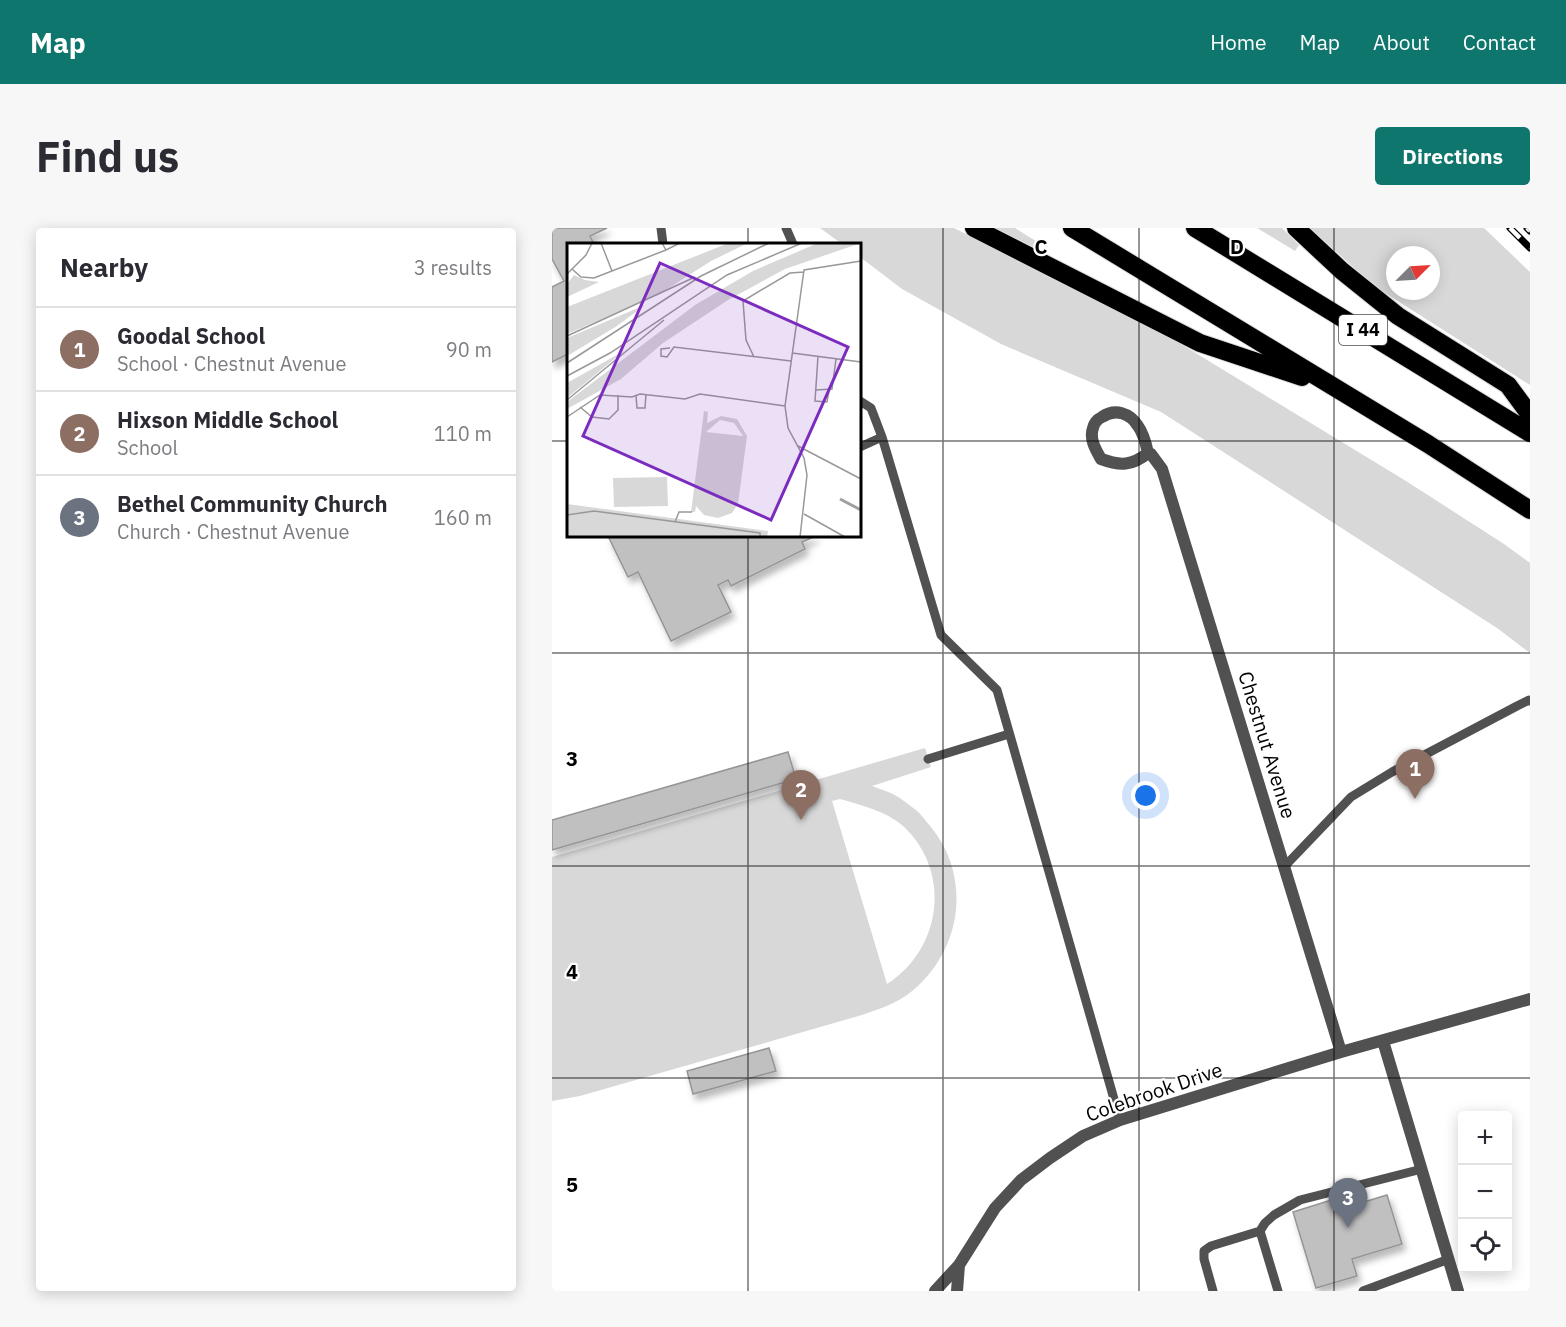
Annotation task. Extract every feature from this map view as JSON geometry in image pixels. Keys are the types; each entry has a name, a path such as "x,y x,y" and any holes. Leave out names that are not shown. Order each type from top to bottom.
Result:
{"highway":[{"path":"974,228 1200,343 1331,386"},
{"path":"1072,228 1428,444 1530,510"},
{"name":"I 44","path":"1195,228 1530,433"},
{"path":"1296,228 1342,271 1398,316 1508,385 1530,415"}],"street":[{"name":"Chestnut Avenue","path":"1148,453 1131,463 1121,464 1101,459 1092,438 1097,420 1107,414 1118,412 1128,415 1141,430 1148,453 1162,469 1341,1052"},
{"path":"1458,1291 1383,1041 1530,999"},
{"name":"Colebrook Drive","path":"935,1291 959,1264 995,1208 1021,1180 1083,1136 1120,1120 1383,1041"},
{"path":"957,1291 959,1264"}],"lane":[{"path":"661,228 663,243"},
{"path":"786,228 793,243"},
{"path":"861,402 871,408 882,437 941,635 997,690 1120,1120"},
{"path":"861,447 882,437"},
{"path":"1284,867 1351,797 1413,761 1530,701"},
{"path":"928,759 1010,734"},
{"path":"1213,1291 1204,1259 1204,1251 1211,1246 1260,1231 1274,1215 1300,1200 1422,1169"},
{"path":"1260,1231 1278,1291"},
{"path":"1363,1291 1449,1259"}],"shaded area":[{"path":"820,228 954,228 1143,321 1406,481 1530,563 1530,653 1497,628 1161,412 1001,344 902,289 861,258 861,243 841,243"},
{"path":"995,228 1015,228 1039,243 1037,249"},
{"path":"1257,228 1282,228 1299,245 1295,251"},
{"path":"1310,228 1484,228 1530,272 1530,385 1396,300 1440,300 1440,246 1386,246 1386,294 1374,286"},
{"path":"925,748 931,767 872,786 902,800 918,812 931,827 952,866 956,887 956,908 945,949 934,968 913,991 878,1010 580,1096 552,1101 552,857","holes":["840,799 881,812 903,826 919,844 929,865 934,887 934,909 929,930 920,951 905,969 887,984 832,801"]}],"building":[{"path":"552,228 607,228 590,236 594,243 567,243 567,354 552,362 552,287 564,281 552,259"},
{"path":"608,537 814,537 802,542 805,549 731,586 728,580 718,585 731,612 671,641 638,572 628,577"},
{"path":"788,752 796,779 552,850 552,820"},
{"path":"769,1048 776,1071 693,1094 687,1071"},
{"path":"1387,1195 1402,1244 1352,1259 1357,1276 1316,1288 1293,1212 1341,1197 1344,1208"}],"railway":[{"path":"1510,228 1530,248"},
{"path":"1527,228 1530,231"}],"place":[{"name":"Goodal School","path":"1415,799"},
{"name":"Hixson Middle School","path":"801,820"},
{"name":"Bethel Community Church","path":"1348,1228"}]}
